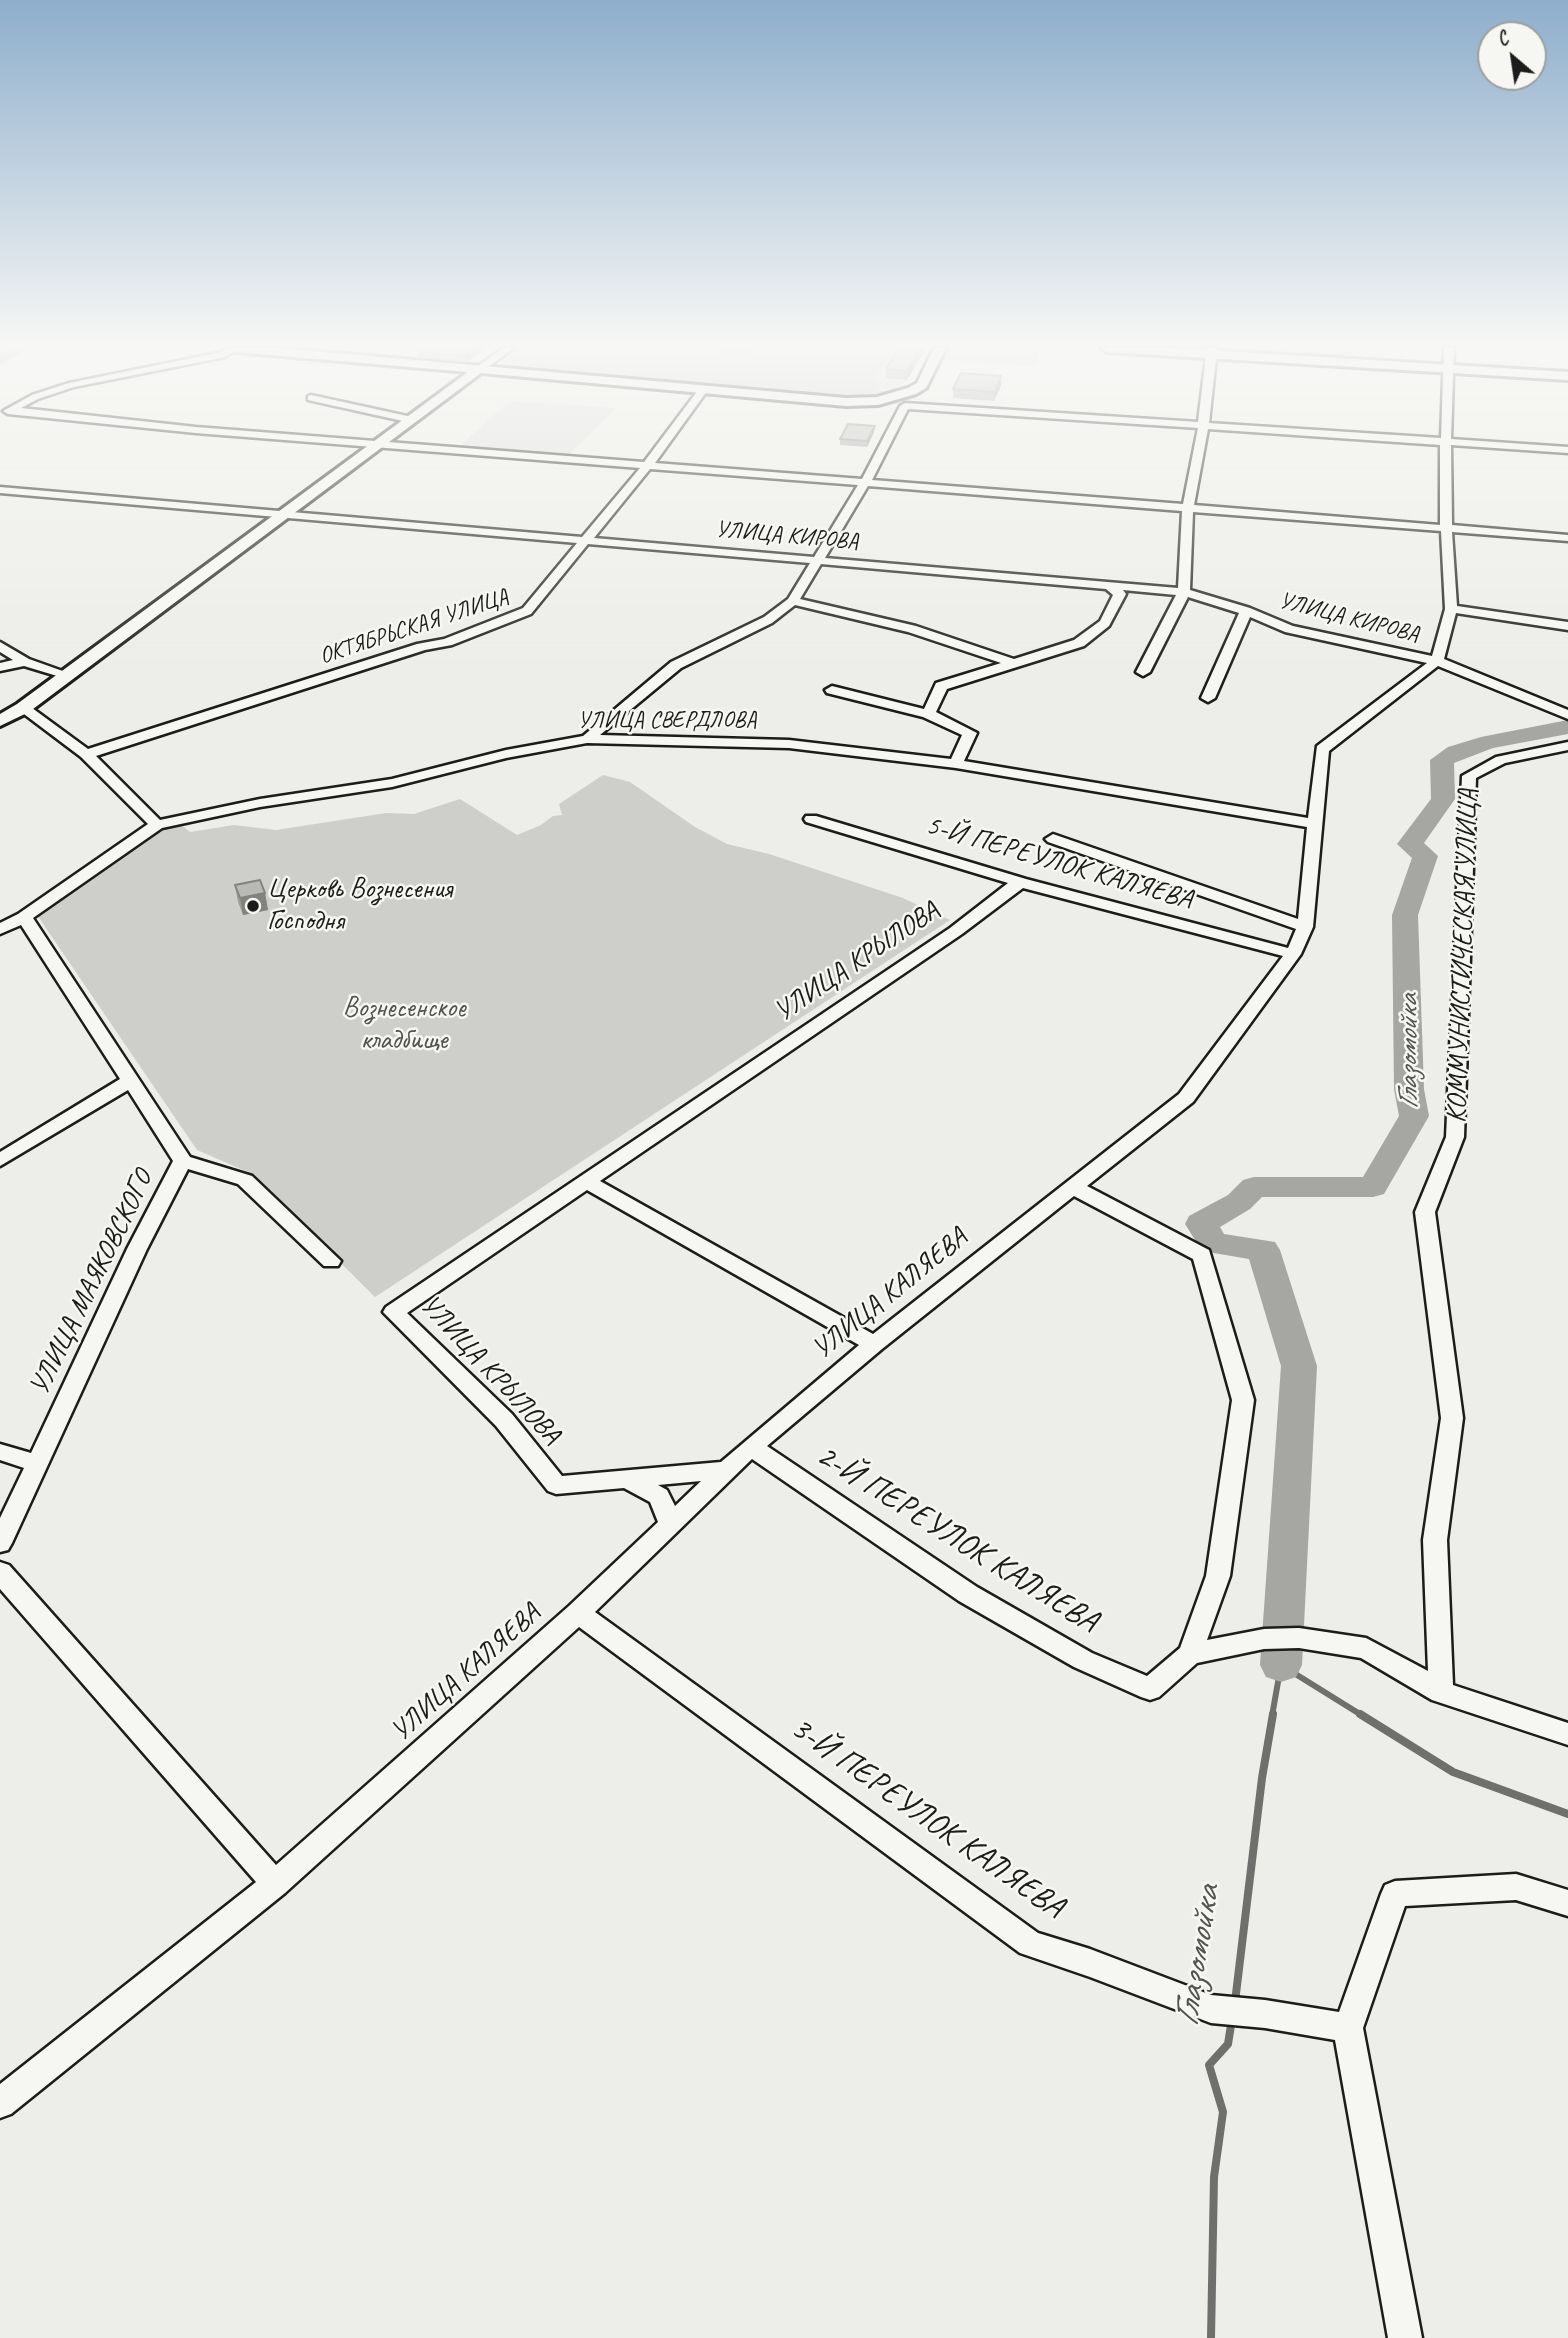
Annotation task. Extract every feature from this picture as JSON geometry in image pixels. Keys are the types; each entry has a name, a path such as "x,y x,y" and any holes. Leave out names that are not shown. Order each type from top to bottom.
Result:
{"main road":[{"path":"0,721 23,708 361,457"}],"street":[{"path":"533,457 866,481 1568,538"},
{"name":"ОКТЯБРЬСКАЯ УЛИЦА","path":"86,754 484,629 527,611 654,457"},
{"path":"587,739 676,666 768,620 793,601 878,457"},
{"path":"1143,672 1184,592 1188,508 1197,457"},
{"path":"1437,661 1451,609 1444,527 1445,457"},
{"name":"УЛИЦА КИРОВА","path":"0,490 1184,592 1246,611 1289,629 1437,661 1568,715"},
{"path":"928,714 941,686 1079,643 1105,623 1120,594 1109,585"},
{"path":"793,601 912,629 1013,663"},
{"path":"1451,609 1568,626"},
{"path":"1208,698 1246,611"},
{"path":"0,646 24,662 67,675"},
{"name":"УЛИЦА КАЛЯЕВА","path":"0,2102 275,1884 579,1612 751,1447 874,1344 1186,1098 1293,954 1305,928 1322,749 1437,661"},
{"path":"0,667 24,662"},
{"path":"832,690 928,714 970,733 956,764"},
{"path":"0,929 24,916 157,825 86,754 23,708"},
{"name":"УЛИЦА СВЕРДЛОВА","path":"157,825 260,803 392,783 506,754 587,739 789,744 956,764 1315,824"},
{"name":"КОММУНИСТИЧЕСКАЯ УЛИЦА","path":"1441,1692 1435,1540 1452,1418 1425,1212 1455,1137 1469,776 1502,760 1568,746"},
{"name":"5-Й ПЕРЕУЛОК КАЛЯЕВА","path":"811,819 1020,882 1293,954"},
{"path":"1053,839 1305,928"},
{"name":"УЛИЦА КРЫЛОВА","path":"725,1470 556,1485 504,1420 393,1312 956,931 1020,882"},
{"name":"УЛИЦА МАЯКОВСКОГО","path":"0,1543 137,1249 183,1161 24,916"},
{"path":"0,1160 131,1080"},
{"path":"183,1161 245,1180 331,1261"},
{"path":"587,1182 874,1344"},
{"name":"2-Й ПЕРЕУЛОК КАЛЯЕВА","path":"751,1447 968,1594 1083,1660 1150,1689 1190,1654 1218,1576 1243,1400 1202,1255 1073,1187"},
{"path":"0,1452 35,1463"},
{"path":"627,1479 659,1496 671,1524"},
{"path":"0,1572 275,1884"},
{"name":"3-Й ПЕРЕУЛОК КАЛЯЕВА","path":"579,1612 1030,1944 1090,1963 1211,2009 1265,2014 1348,2028"},
{"path":"1190,1654 1264,1639 1299,1637 1366,1648 1441,1692 1568,1734"},
{"path":"1405,2338 1348,2028 1395,1894 1516,1887 1568,1903"}],"green space":[{"name":"Вознесенское кладбище","path":"603,775 630,782 695,827 727,844 769,854 903,898 950,920 375,1297 250,1173 197,1150 37,915 149,835 180,824 190,832 234,825 276,830 386,813 414,814 460,799 517,835 541,825 553,816 562,815 559,804"}],"building":[{"path":"260,880 265,893 240,898 235,885"}],"waterway":[{"name":"Глазомойка","path":"1281,1665 1299,1366 1263,1250 1214,1243 1201,1224 1239,1202 1254,1187 1373,1187 1414,1116 1409,1089 1405,915 1425,856 1410,844 1443,799 1442,760 1456,752 1489,742 1568,727"},
{"name":"Глазомойка","path":"1272,1716 1281,1665 1363,1716"},
{"name":"Глазомойка","path":"1235,2002 1262,1778 1273,1714"},
{"name":"Глазомойка","path":"1360,1714 1453,1772 1568,1814"},
{"name":"Глазомойка","path":"1211,2338 1214,2177 1223,2112 1209,2065 1228,2044 1232,2019"}],"place":[{"name":"Церковь Вознесения Господня","path":"253,906"}]}
